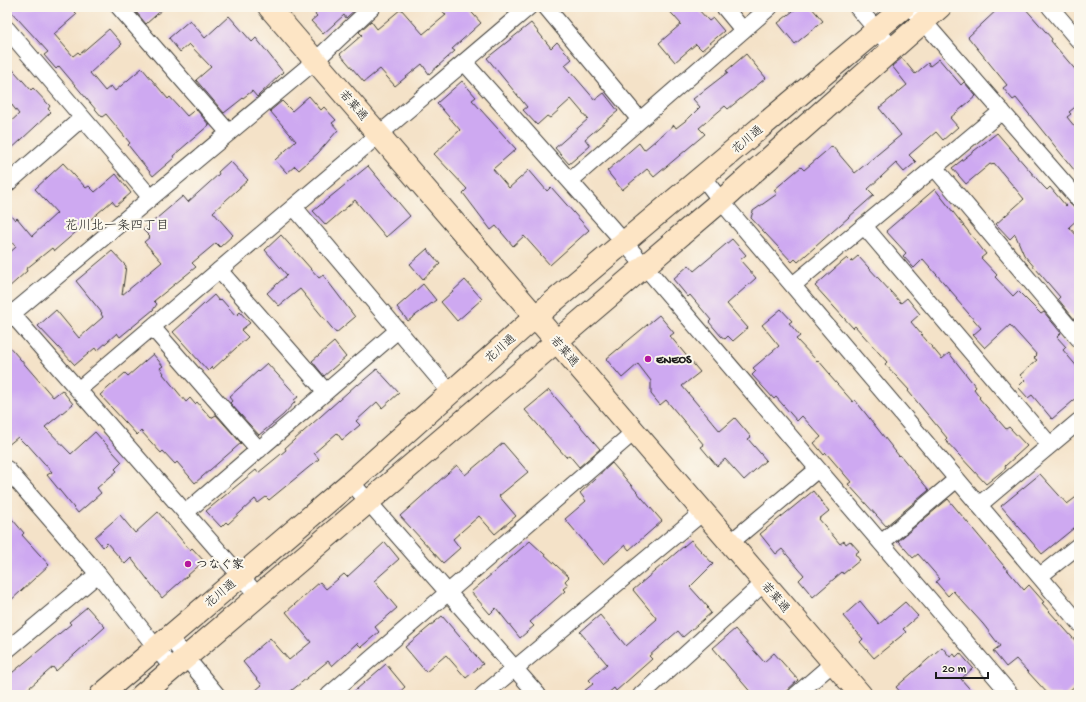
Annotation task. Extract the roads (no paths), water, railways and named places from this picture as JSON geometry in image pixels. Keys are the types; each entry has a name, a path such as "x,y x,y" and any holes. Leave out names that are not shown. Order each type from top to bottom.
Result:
{"street":[{"path":"119,7 229,133"},
{"name":"若葉通","path":"270,7 861,695"},
{"path":"258,596 78,390 9,316 316,61 372,7"},
{"path":"78,390 529,7"},
{"path":"546,7 640,120"},
{"path":"724,7 742,30"},
{"path":"570,181 770,7"},
{"path":"857,7 892,49"},
{"name":"花川通","path":"101,695 351,482 535,317 904,7"},
{"path":"142,695 721,200 892,49 917,14 940,7"},
{"path":"1050,7 1079,41"},
{"path":"917,14 1079,200"},
{"path":"7,30 151,198"},
{"path":"464,62 624,242 1011,695"},
{"path":"793,285 1002,111"},
{"path":"7,184 82,118"},
{"path":"934,167 1079,338"},
{"path":"702,176 1079,623"},
{"path":"294,207 451,393"},
{"path":"864,226 1050,445"},
{"path":"219,270 326,392"},
{"path":"152,327 259,450"},
{"path":"185,513 398,330"},
{"path":"979,505 1079,421"},
{"path":"329,695 634,432"},
{"path":"7,469 98,574 163,642 179,663 218,695"},
{"path":"730,543 818,469"},
{"path":"881,543 957,479"},
{"path":"351,482 538,695"},
{"path":"484,695 704,512"},
{"path":"1040,576 1079,545"},
{"path":"7,650 98,574"},
{"path":"640,695 764,583"},
{"path":"796,695 833,663"}],"place":[{"name":"ENEOS","path":"648,359"},
{"name":"つなぐ家","path":"188,564"}],"district":[{"name":"花川北一条四丁目","path":"117,224"}]}
